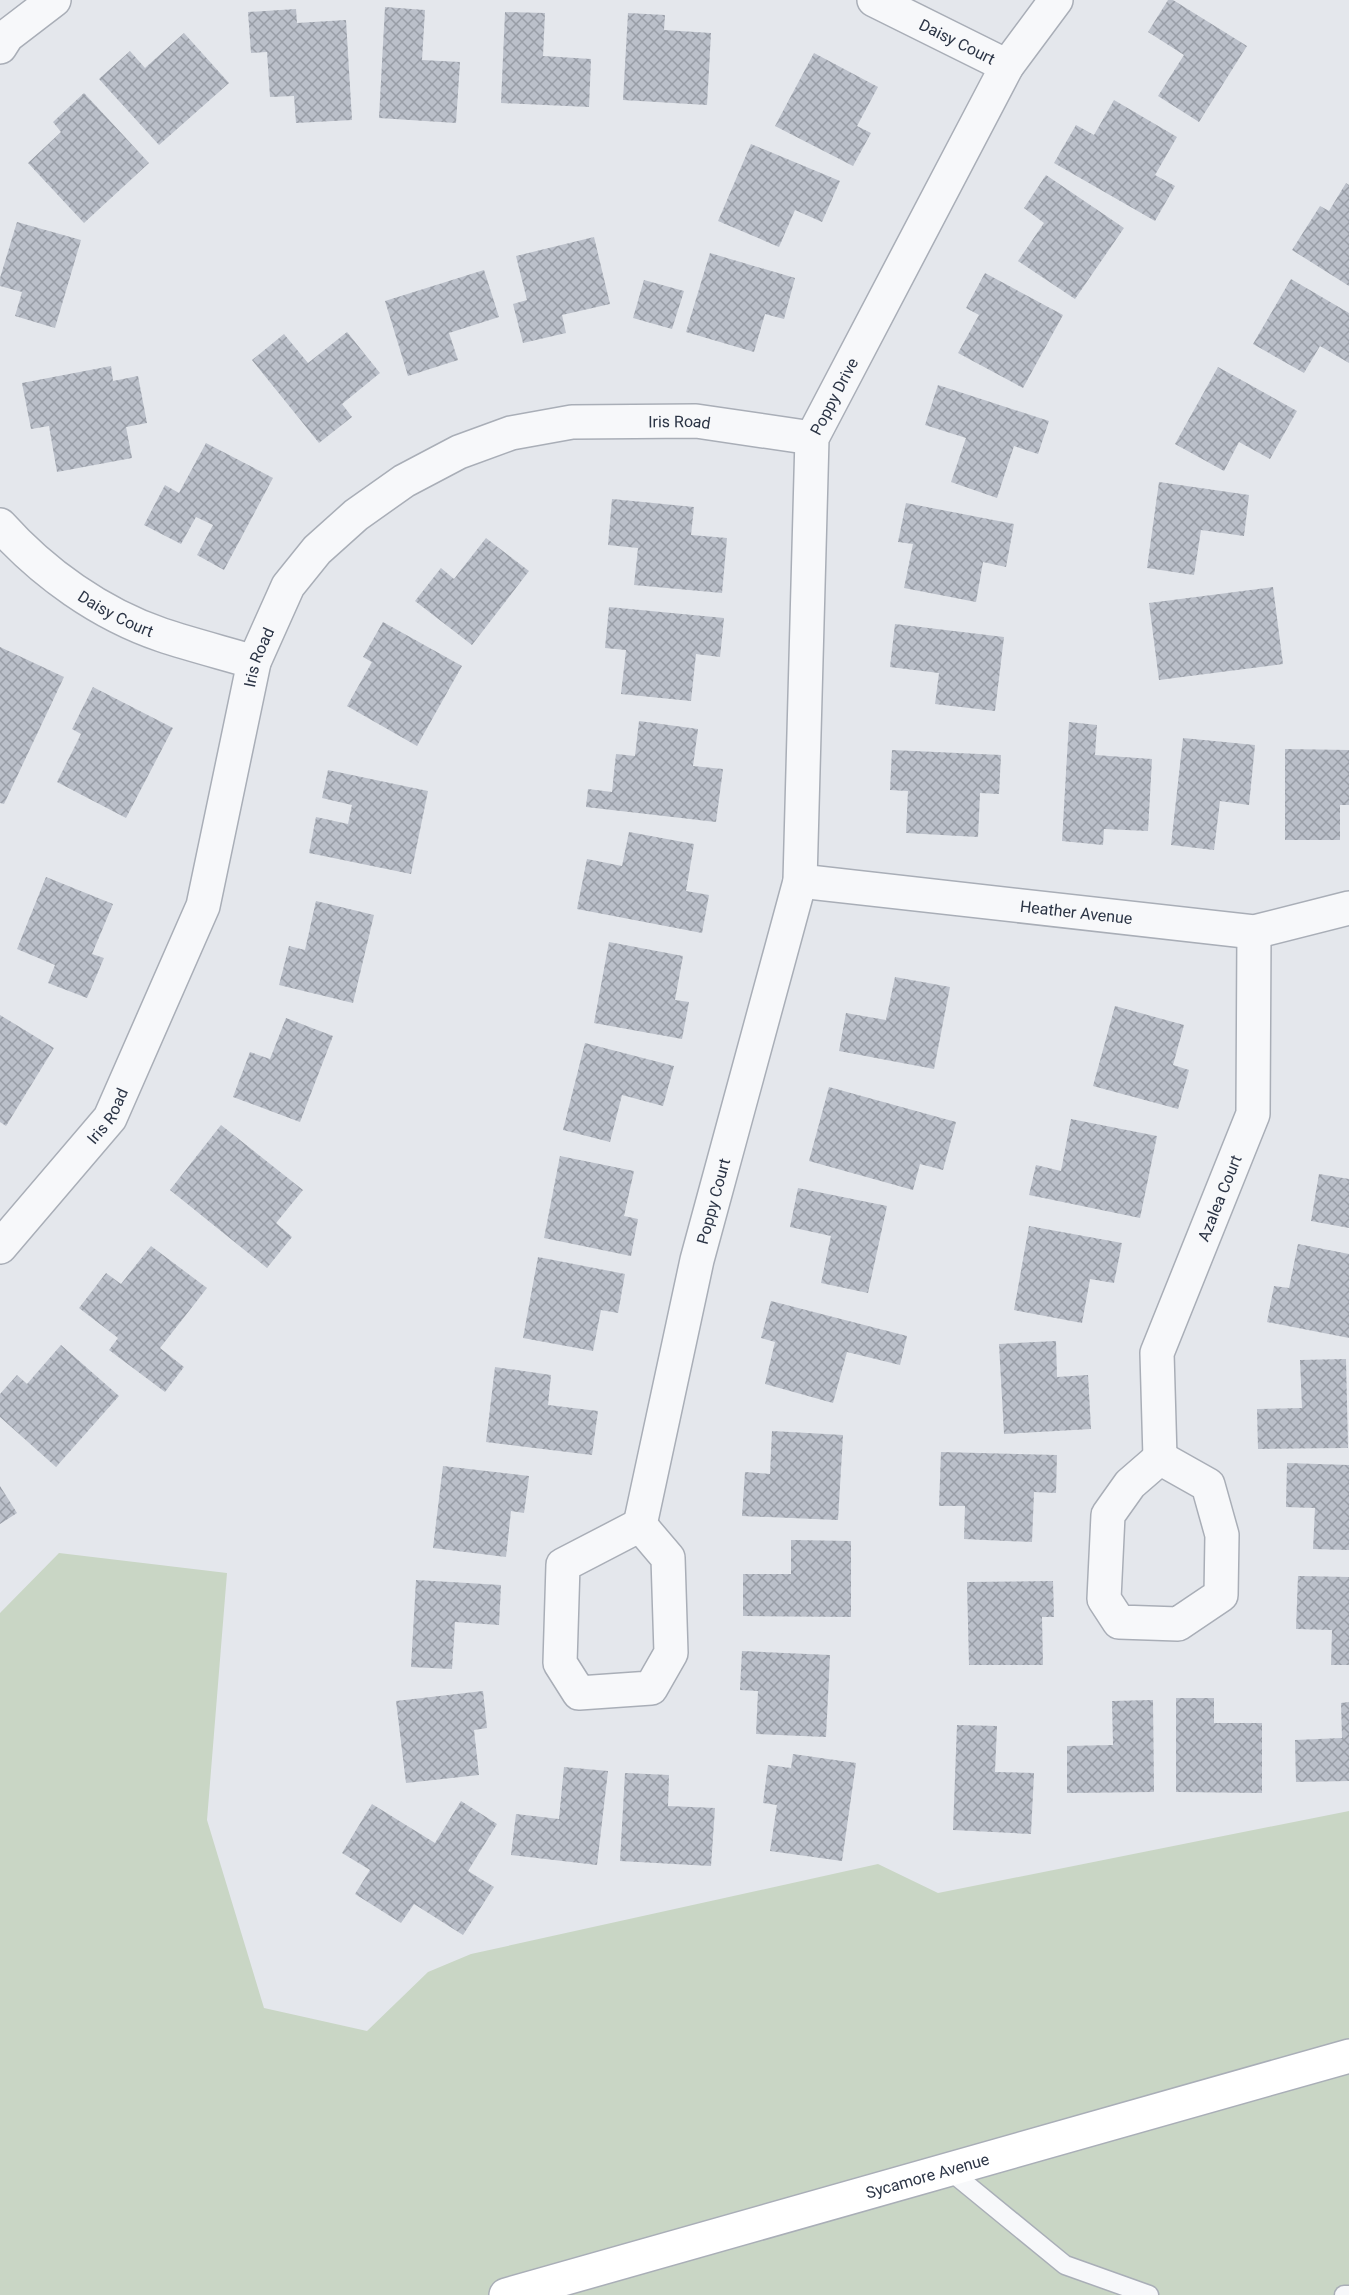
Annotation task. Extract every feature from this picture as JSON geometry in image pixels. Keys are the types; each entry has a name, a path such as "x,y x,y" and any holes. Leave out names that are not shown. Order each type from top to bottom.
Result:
{"main road":[{"name":"Sycamore Avenue","path":"506,2295 1349,2056"}],"street":[{"path":"0,47 7,36 54,0"},
{"name":"Daisy Court","path":"874,0 1007,66"},
{"name":"Poppy Drive","path":"800,881 812,438 1007,66 1056,0"},
{"name":"Iris Road","path":"0,1247 110,1118 203,906 254,662 288,586 317,550 356,515 404,481 459,452 511,433 572,422 696,421 812,438"},
{"name":"Daisy Court","path":"0,525 18,545 61,581 105,610 160,634 254,662"},
{"name":"Heather Avenue","path":"800,881 1254,932 1349,908"},
{"name":"Poppy Court","path":"640,1525 697,1260 800,881"},
{"name":"Azalea Court","path":"1160,1458 1157,1353 1253,1114 1254,932"},
{"path":"1160,1458 1208,1485 1222,1535 1221,1595 1178,1624 1119,1622 1104,1599 1108,1515 1130,1484 1160,1458"},
{"path":"640,1525 668,1558 671,1653 651,1688 579,1693 560,1663 563,1565 640,1525"}],"lane":[{"path":"949,2170 1065,2265 1149,2295"},
{"path":"1344,2295 1349,2295"}],"green space":[{"path":"59,1553 227,1573 207,1820 264,2008 367,2031 428,1972 471,1954 878,1864 938,1893 1349,1811 1349,2295 0,2295 0,1613"}],"building":[{"path":"1168,0 1173,0 1247,46 1199,122 1158,96 1184,55 1148,32"},
{"path":"385,7 425,10 422,60 460,62 456,123 379,118"},
{"path":"296,9 297,23 346,20 352,120 296,123 294,96 270,97 267,52 251,53 248,12"},
{"path":"505,12 545,13 543,56 591,59 589,107 501,103"},
{"path":"628,13 665,15 664,30 711,33 707,105 623,100"},
{"path":"184,33 229,83 159,145 99,79 130,51 145,68"},
{"path":"814,53 878,87 857,126 871,133 853,166 775,126"},
{"path":"84,93 149,163 84,223 28,163 61,132 53,122"},
{"path":"1114,100 1177,137 1155,175 1175,186 1155,221 1054,163 1076,125 1094,135"},
{"path":"751,144 840,181 822,222 795,210 779,247 718,221"},
{"path":"1046,175 1124,228 1075,299 1018,261 1044,223 1024,208"},
{"path":"1346,183 1349,185 1349,286 1292,250 1320,206 1329,211"},
{"path":"17,222 81,240 55,328 15,316 22,292 0,286 0,278"},
{"path":"594,237 610,304 562,315 566,333 523,343 513,304 527,300 516,256"},
{"path":"710,253 795,278 784,319 765,314 754,352 686,332"},
{"path":"484,270 499,317 449,333 458,360 408,376 385,301"},
{"path":"985,273 1063,315 1023,388 958,353 979,315 966,308"},
{"path":"1291,279 1349,313 1349,363 1320,346 1304,373 1253,344"},
{"path":"644,280 684,291 672,329 633,318"},
{"path":"347,332 380,373 342,404 352,417 319,443 252,360 284,334 308,363"},
{"path":"111,366 113,381 138,376 147,423 126,427 132,458 57,472 49,426 31,429 22,383"},
{"path":"1218,367 1297,411 1270,459 1239,442 1224,471 1175,444"},
{"path":"938,385 1049,421 1038,454 1014,446 997,498 951,482 966,438 925,425"},
{"path":"206,443 273,478 224,570 197,555 213,525 196,517 181,544 144,525 165,485 179,493"},
{"path":"1159,482 1249,495 1244,536 1201,530 1194,575 1147,568"},
{"path":"612,499 694,507 691,535 727,538 722,593 634,585 638,548 608,545"},
{"path":"906,503 1014,524 1006,567 983,562 976,602 904,588 913,544 898,542"},
{"path":"486,538 529,571 472,645 415,601 441,568 454,579"},
{"path":"1273,587 1283,664 1159,680 1149,603"},
{"path":"609,607 724,618 720,657 696,654 691,701 621,694 626,650 605,648"},
{"path":"383,622 462,666 417,746 347,706 372,662 363,657"},
{"path":"895,624 1004,637 995,711 935,704 939,673 890,667"},
{"path":"0,647 64,677 4,804 0,803"},
{"path":"93,687 173,728 126,818 57,782 81,734 72,729"},
{"path":"639,721 698,729 693,766 723,769 716,822 586,807 588,789 612,792 616,754 635,756"},
{"path":"1069,722 1097,725 1095,755 1152,759 1148,831 1104,829 1103,845 1062,841"},
{"path":"1183,738 1255,745 1249,805 1220,801 1214,850 1171,845"},
{"path":"1285,749 1349,750 1349,805 1340,805 1340,840 1285,840"},
{"path":"892,750 1001,755 999,794 980,793 978,837 906,833 908,791 890,790"},
{"path":"328,770 428,791 411,874 309,853 316,817 348,824 352,805 322,798"},
{"path":"629,832 694,844 686,891 709,895 702,933 577,909 587,859 622,866"},
{"path":"46,877 113,904 92,954 104,958 87,998 48,983 55,965 17,949"},
{"path":"316,901 374,915 353,1003 279,985 289,946 305,950"},
{"path":"609,942 683,956 675,1000 689,1002 682,1039 594,1023"},
{"path":"895,977 950,987 934,1069 839,1051 846,1013 886,1020"},
{"path":"1115,1006 1184,1025 1173,1065 1189,1070 1178,1109 1093,1086"},
{"path":"0,1015 54,1048 6,1126 0,1122"},
{"path":"286,1018 333,1036 300,1122 233,1097 250,1052 270,1059"},
{"path":"585,1043 674,1066 663,1106 622,1095 610,1142 563,1130"},
{"path":"829,1087 956,1122 943,1170 920,1164 913,1190 809,1161"},
{"path":"1071,1119 1157,1136 1140,1218 1029,1195 1036,1165 1061,1171"},
{"path":"221,1125 303,1190 276,1223 292,1237 267,1268 170,1190"},
{"path":"560,1156 634,1171 624,1216 638,1219 631,1256 544,1238"},
{"path":"1319,1174 1349,1179 1349,1228 1311,1221"},
{"path":"798,1188 887,1206 868,1293 821,1283 831,1236 790,1227"},
{"path":"1029,1226 1122,1243 1114,1283 1090,1279 1082,1323 1014,1310"},
{"path":"1298,1244 1349,1254 1349,1338 1267,1322 1274,1286 1289,1288"},
{"path":"151,1246 207,1288 160,1348 184,1367 165,1392 109,1350 118,1338 79,1308 106,1273 121,1284"},
{"path":"538,1257 625,1274 618,1313 601,1310 593,1351 523,1338"},
{"path":"771,1301 907,1336 900,1365 847,1352 833,1403 765,1384 775,1342 761,1338"},
{"path":"1056,1341 1057,1377 1088,1375 1091,1429 1004,1434 999,1344"},
{"path":"61,1345 119,1396 56,1467 0,1417 0,1394 17,1375 27,1384"},
{"path":"1346,1359 1348,1448 1258,1449 1257,1409 1302,1408 1300,1360"},
{"path":"495,1367 551,1375 548,1405 598,1411 592,1455 486,1442"},
{"path":"772,1431 843,1435 838,1520 742,1516 745,1472 770,1474"},
{"path":"941,1452 1057,1455 1056,1493 1034,1492 1032,1542 964,1539 965,1506 939,1506"},
{"path":"1287,1463 1349,1465 1349,1550 1313,1549 1315,1508 1286,1507"},
{"path":"443,1466 529,1476 524,1513 511,1511 506,1557 433,1548"},
{"path":"0,1486 17,1513 0,1524"},
{"path":"791,1540 851,1541 851,1617 743,1616 743,1574 791,1574"},
{"path":"1298,1576 1349,1577 1349,1665 1331,1665 1332,1630 1296,1629"},
{"path":"416,1580 501,1585 499,1625 455,1622 452,1669 411,1667"},
{"path":"1053,1581 1054,1617 1042,1617 1043,1665 969,1665 967,1582"},
{"path":"742,1651 830,1655 826,1737 756,1734 758,1691 740,1690"},
{"path":"483,1691 487,1728 474,1730 479,1775 406,1783 396,1701"},
{"path":"1176,1698 1214,1698 1214,1723 1262,1723 1262,1793 1176,1792"},
{"path":"1153,1700 1154,1792 1067,1793 1067,1746 1113,1745 1112,1701"},
{"path":"1349,1702 1349,1781 1296,1782 1295,1740 1342,1738 1341,1703"},
{"path":"957,1725 997,1726 995,1772 1034,1773 1031,1834 953,1830"},
{"path":"793,1754 856,1763 842,1861 770,1851 777,1805 763,1803 768,1765 791,1768"},
{"path":"564,1767 608,1771 597,1865 511,1855 516,1814 559,1819"},
{"path":"625,1773 669,1775 668,1806 715,1808 711,1866 620,1861"},
{"path":"461,1801 497,1824 468,1871 494,1887 463,1935 414,1904 401,1923 355,1894 370,1870 342,1853 372,1804 435,1843"}]}
